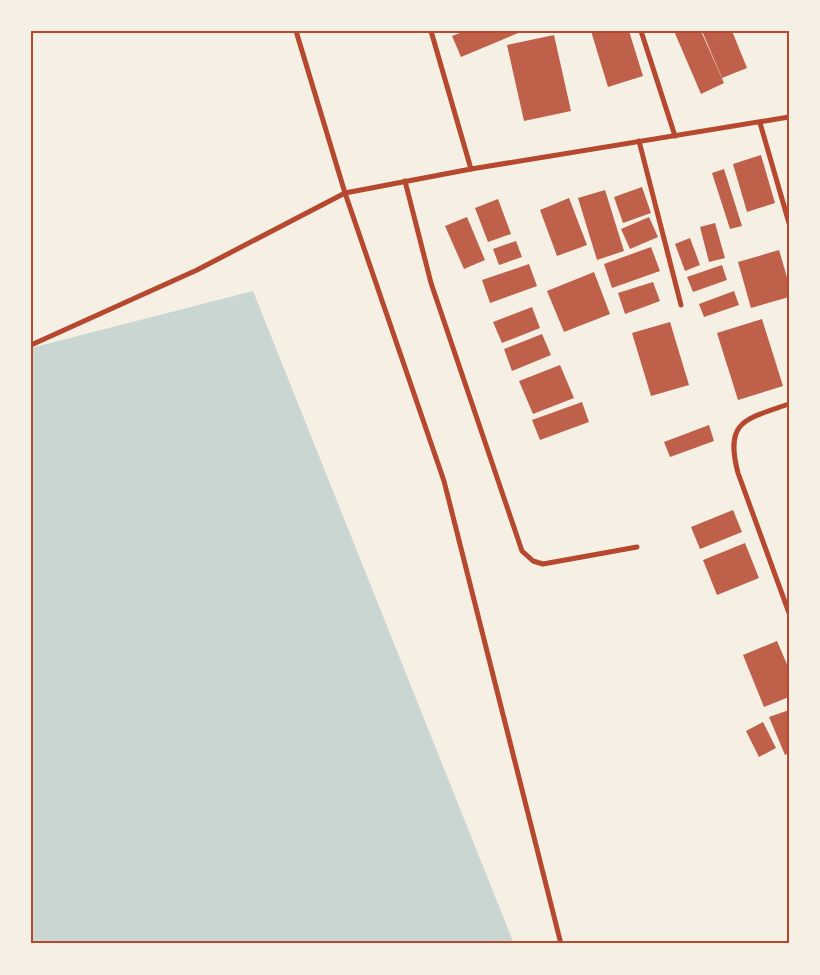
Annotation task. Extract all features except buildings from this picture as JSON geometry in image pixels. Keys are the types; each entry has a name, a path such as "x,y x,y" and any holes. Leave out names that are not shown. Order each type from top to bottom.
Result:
{"street":[{"path":"296,31 345,193 444,481 561,944"},
{"path":"431,31 471,169"},
{"path":"641,31 675,136"},
{"path":"31,345 198,270 345,193 471,169 789,117"},
{"path":"760,123 789,223"},
{"path":"640,141 681,305"},
{"path":"405,182 431,283 522,551 533,561 544,564 637,547"},
{"path":"789,404 746,418 736,433 732,451 738,473 789,614"}],"shaded area":[{"path":"253,291 514,944 31,944 31,348"}]}
